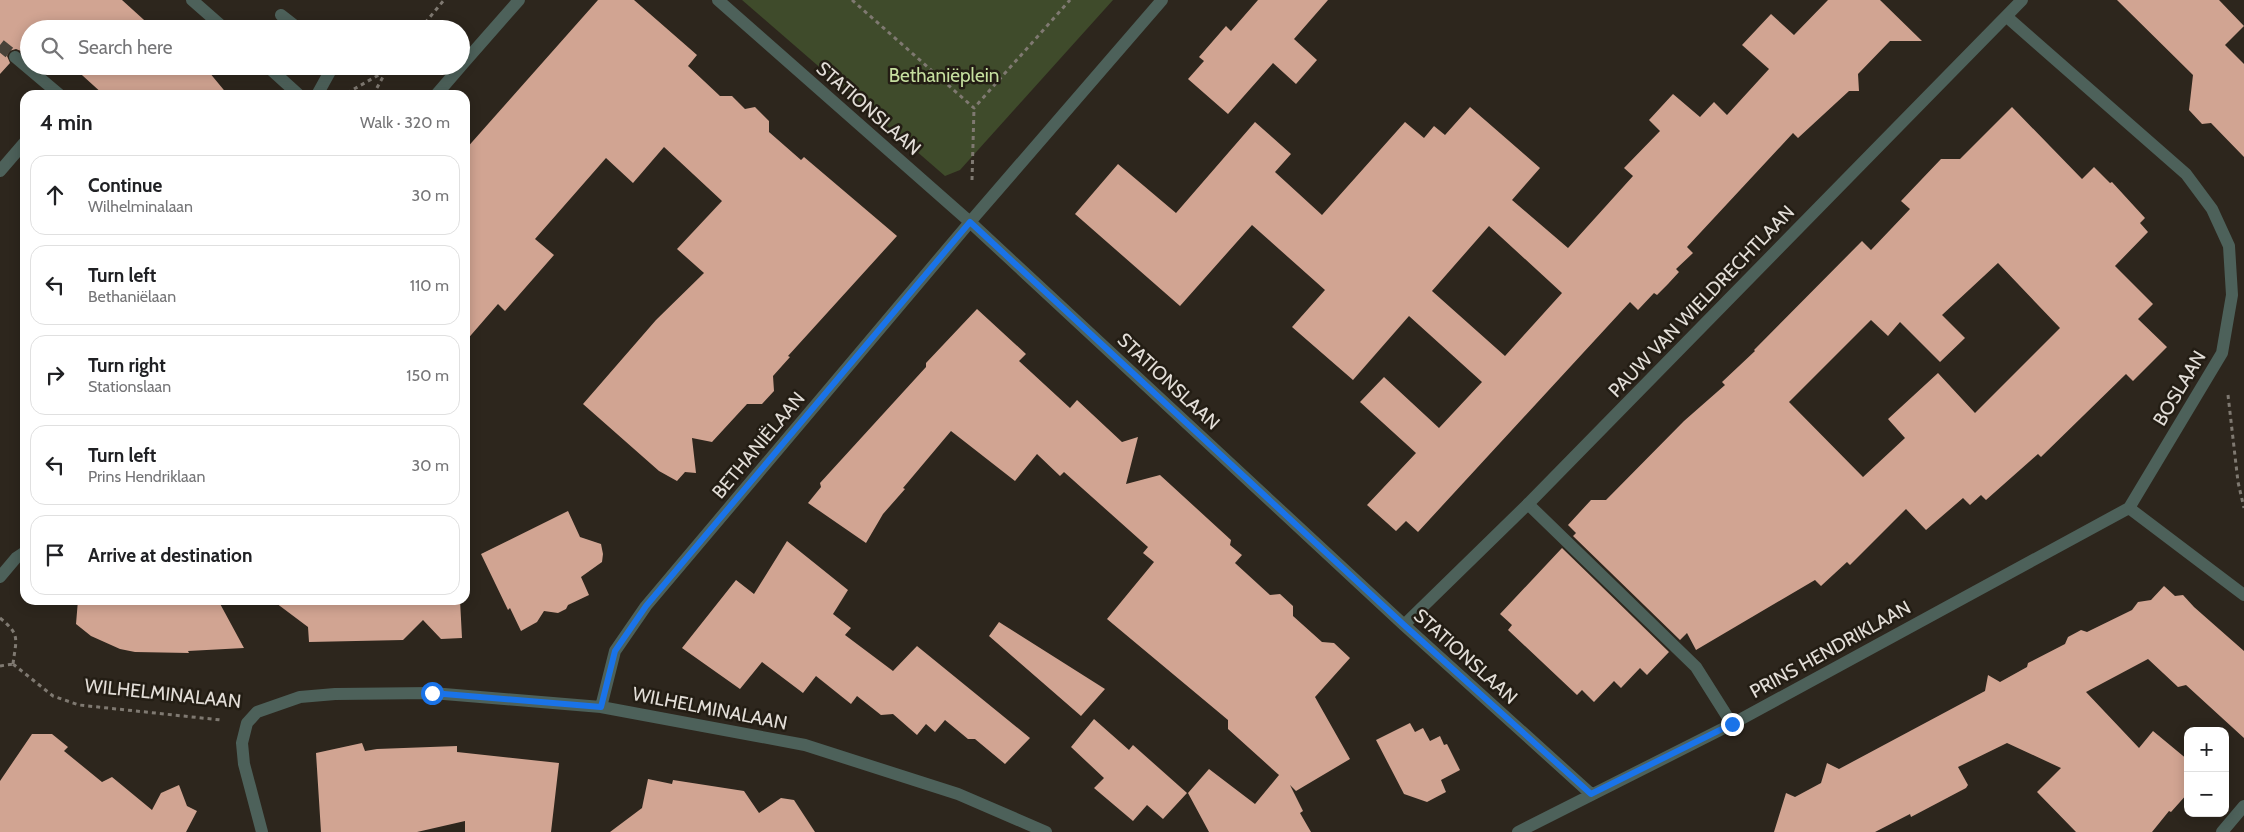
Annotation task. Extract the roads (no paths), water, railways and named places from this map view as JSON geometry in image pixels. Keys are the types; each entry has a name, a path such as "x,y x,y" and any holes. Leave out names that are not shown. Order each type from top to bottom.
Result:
{"street":[{"path":"192,0 214,20"},
{"path":"470,56 519,0"},
{"name":"STATIONSLAAN","path":"718,0 970,222 1404,625 1591,794"},
{"path":"970,222 1162,0"},
{"name":"PAUW VAN WIELDRECHTLAAN","path":"1404,625 1528,504 2022,0"},
{"path":"281,15 287,20"},
{"name":"BOSLAAN","path":"2006,17 2186,174 2212,209 2228,246 2232,295 2222,353 2130,508"},
{"path":"15,57 20,61"},
{"path":"36,75 54,90"},
{"path":"277,75 293,90"},
{"path":"321,90 329,75"},
{"path":"440,90 453,75"},
{"path":"0,171 20,148"},
{"name":"BETHANIËLAAN","path":"601,707 615,651 646,606 970,222"},
{"path":"1528,504 1696,667 1732,724"},
{"path":"2130,508 2244,595"},
{"name":"PRINS HENDRIKLAAN","path":"1518,832 1732,724 2130,508"},
{"path":"0,577 20,555"},
{"name":"WILHELMINALAAN","path":"262,832 244,764 242,743 247,723 257,712 270,706 300,698 335,694 432,693 601,707 805,745 958,794 1046,832"},
{"path":"2222,832 2244,806"}],"tunnel":[{"path":"0,45 15,57"}],"park label":[{"name":"Bethaniëplein","path":"944,75"}]}
